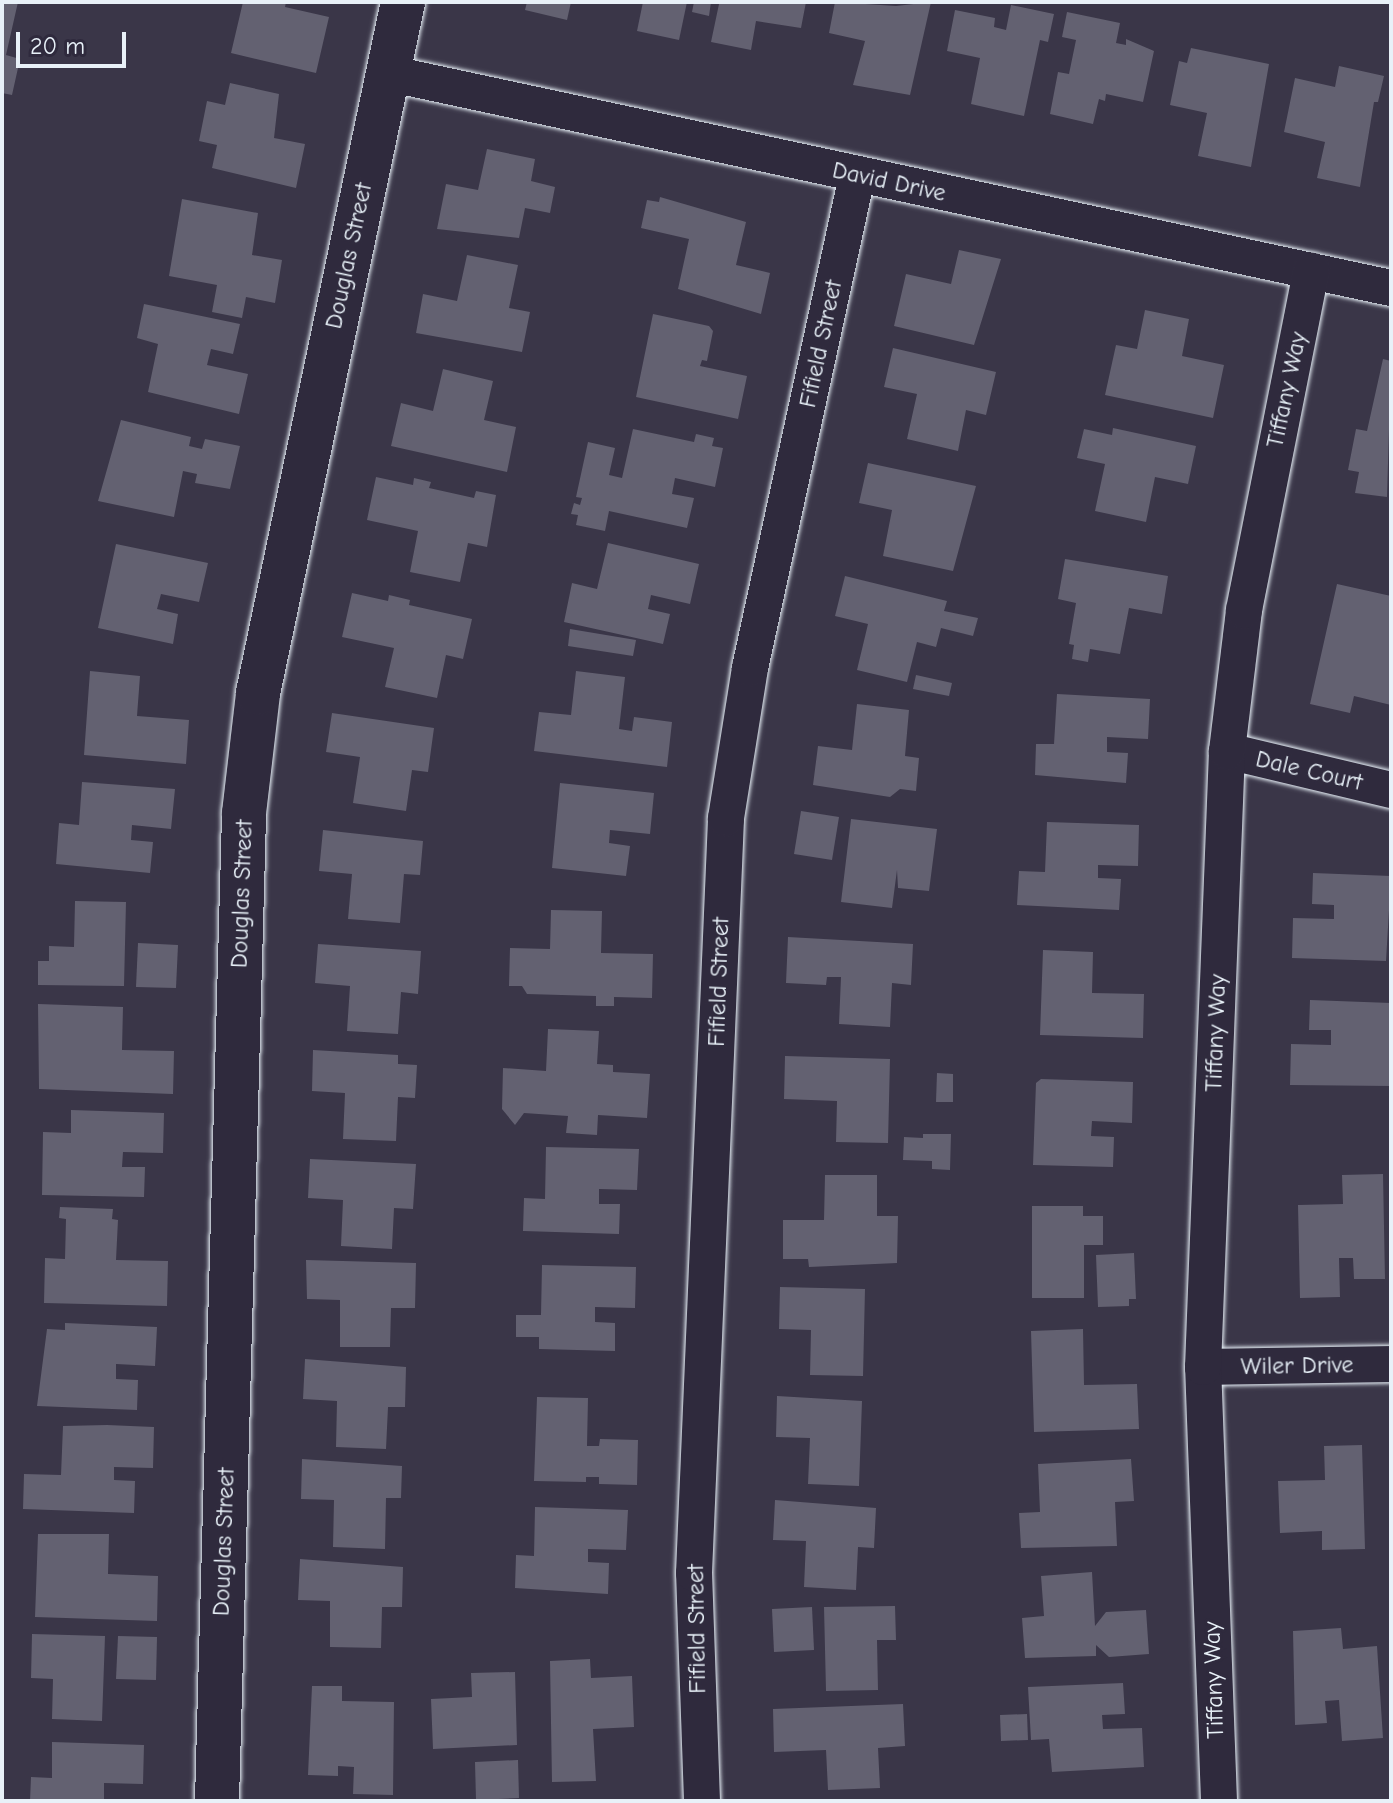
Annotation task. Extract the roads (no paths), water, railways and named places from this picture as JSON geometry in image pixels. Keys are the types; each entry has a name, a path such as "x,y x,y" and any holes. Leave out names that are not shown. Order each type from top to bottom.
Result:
{"street":[{"name":"Douglas Street","path":"217,1801 244,813 258,693 403,2"},
{"name":"David Drive","path":"387,73 1391,288"},
{"name":"Fifield Street","path":"702,1801 694,1573 726,818 750,668 857,176"},
{"name":"Tiffany Way","path":"1219,1801 1203,1367 1227,751 1244,610 1311,271"},
{"name":"Dale Court","path":"1227,751 1391,790"},
{"name":"Wiler Drive","path":"1203,1367 1391,1364"}]}
